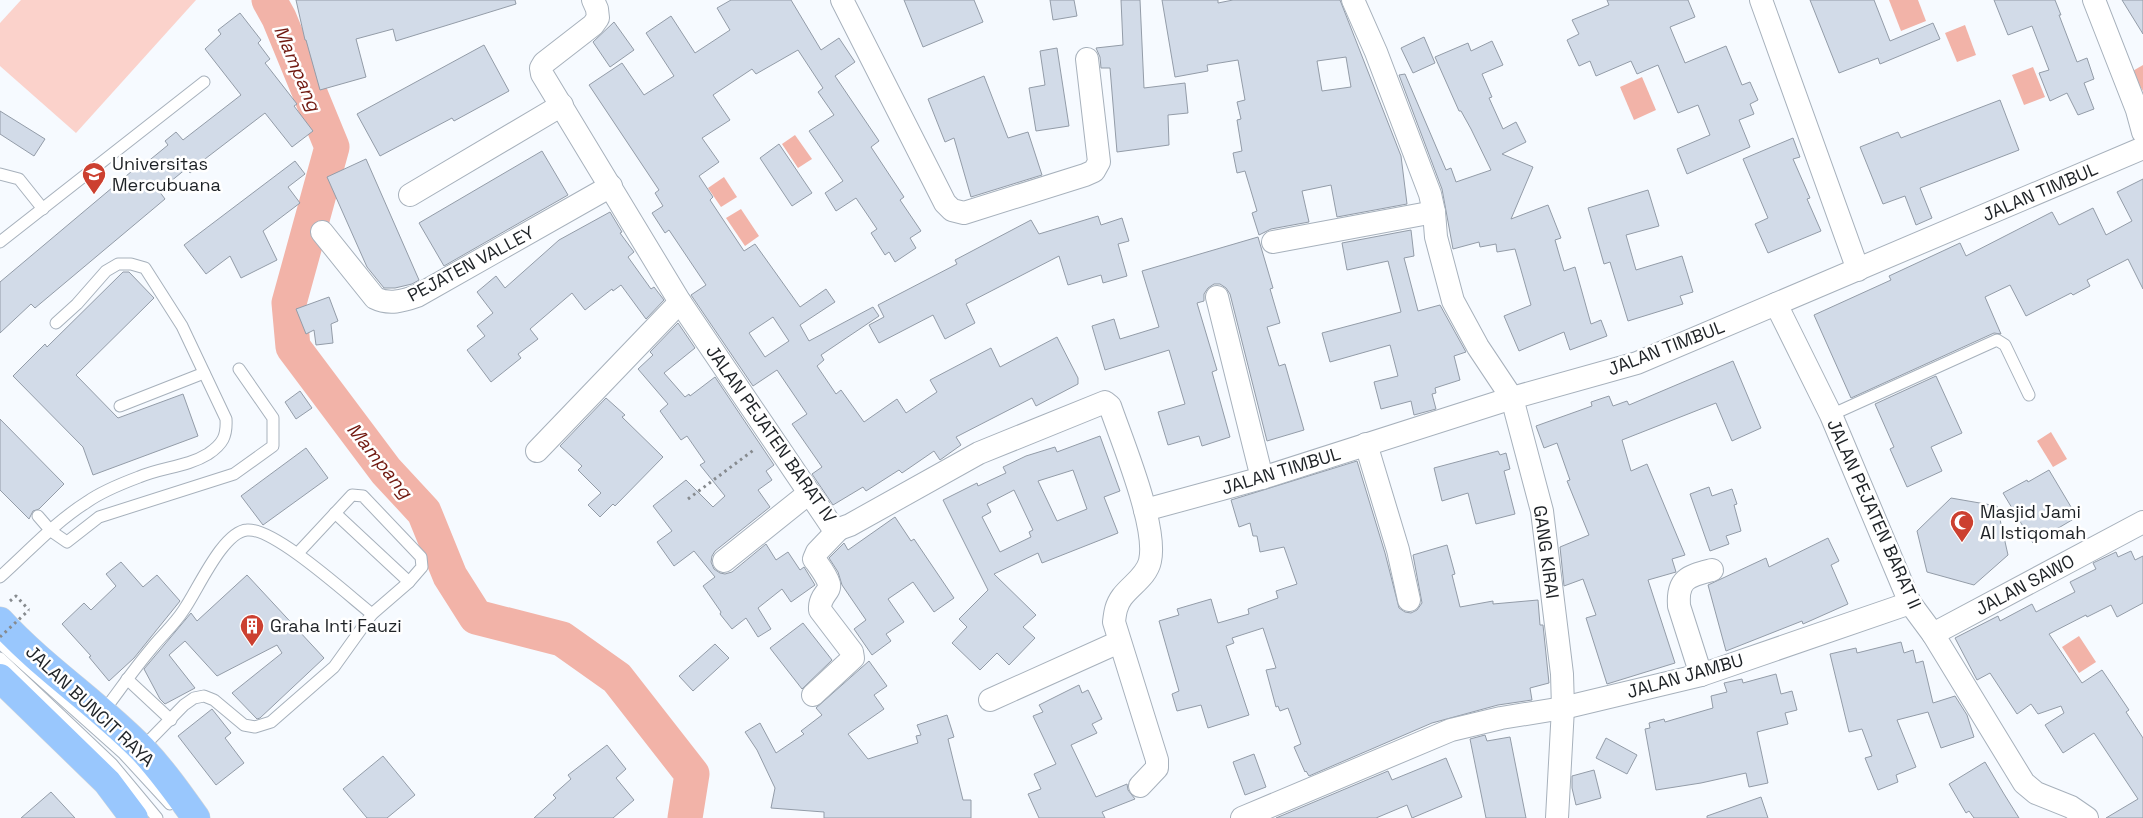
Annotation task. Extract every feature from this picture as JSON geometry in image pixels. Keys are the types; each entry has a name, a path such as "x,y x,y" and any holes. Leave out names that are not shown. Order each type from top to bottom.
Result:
{"main road":[{"name":"JALAN BUNCIT RAYA","path":"0,621 25,679 107,782 124,815"},
{"name":"JALAN BUNCIT RAYA","path":"25,679 102,714 141,749 167,779 185,815"}],"street":[{"name":"JALAN PEJATEN BARAT IV","path":"593,0 598,18 593,25 544,63 540,68 542,74 680,302 831,525 839,529 850,525 979,453 1105,402 1110,406 1145,510"},
{"path":"842,0 945,203 952,210 964,213 1085,175 1097,167 1087,59"},
{"name":"GANG KIRAI","path":"1353,0 1405,127 1434,212 1436,237 1452,301 1478,347 1512,398 1542,511 1561,667 1563,708"},
{"path":"1761,0 1858,270"},
{"path":"2094,0 2141,116"},
{"path":"410,195 562,105"},
{"name":"JALAN TIMBUL","path":"1145,510 1262,478 1512,398 1636,363 2143,148"},
{"name":"PEJATEN VALLEY","path":"322,232 375,298 381,301 400,302 417,296 611,186"},
{"path":"1273,242 1434,212"},
{"path":"1217,297 1262,478"},
{"path":"537,451 680,302"},
{"name":"JALAN PEJATEN BARAT II","path":"1776,304 1831,416 1910,603 1933,634 2024,783 2036,793 2071,807 2087,818"},
{"path":"1366,444 1398,550 1409,600"},
{"path":"724,561 809,494"},
{"path":"1140,786 1157,768 1157,760 1114,622 1116,608 1121,598 1148,567 1150,560 1151,540 1145,510"},
{"name":"JALAN SAWO","path":"1933,634 2143,522"},
{"path":"813,695 852,658 852,652 820,610 821,598 828,590 829,584 814,559 817,552 839,529"},
{"path":"1701,675 1679,606 1678,594 1682,583 1691,576 1712,570"},
{"name":"JALAN JAMBU","path":"1242,818 1451,730 1501,718 1563,708 1701,675 1910,603"},
{"path":"990,700 1119,642"},
{"path":"1557,818 1563,708"}],"lane":[{"path":"0,242 204,82"},
{"path":"0,174 19,179 43,209"},
{"path":"0,577 51,530 88,501 140,476 190,463 209,453 220,444 226,434 226,419 173,308 145,268 131,264 118,264 106,271 77,304 56,323"},
{"path":"1831,416 1997,340 2005,345 2029,395"},
{"path":"38,516 51,530 67,542 99,517 234,474 273,446 273,418 239,369"},
{"path":"120,406 204,373"},
{"path":"141,749 184,705 194,698 204,696 214,700 244,725 255,727 271,722 334,667 372,614 409,582 422,567 421,557 363,496 352,495 298,553"},
{"path":"335,513 409,582"},
{"path":"102,714 126,679 183,612 217,555 233,536 247,530 263,533 298,553 372,614"},
{"path":"0,643 25,679 112,764 156,818"},
{"path":"0,658 124,754 185,815"},
{"path":"126,679 171,720"}],"path":[{"path":"688,499 772,438"},
{"path":"0,637 29,610"}],"shaded area":[{"path":"21,0 196,0 76,133 0,66 0,23"},
{"path":"1889,0 1918,0 1926,21 1901,31"},
{"path":"1965,25 1976,55 1957,62 1945,33"},
{"path":"2143,65 2143,91 2131,72"},
{"path":"2033,67 2045,97 2024,105 2012,75"},
{"path":"1642,77 1656,110 1634,120 1620,87"},
{"path":"795,135 812,159 798,168 782,144"},
{"path":"724,177 737,197 721,207 708,188"},
{"path":"741,209 759,236 745,246 726,218"},
{"path":"2051,432 2067,459 2053,467 2037,441"},
{"path":"2079,636 2096,662 2079,673 2062,647"}],"building":[{"path":"296,0 515,0 516,4 396,41 393,29 356,39 366,77 320,90 305,40"},
{"path":"731,0 791,0 821,50 839,38 855,62 835,76 879,141 871,147 904,197 900,200 921,231 910,238 916,248 895,262 889,252 885,255 871,233 877,229 856,198 836,211 825,193 843,181 809,131 834,115 818,92 823,88 798,50 756,74 752,69 713,95 730,120 702,138 719,162 699,176 713,197 710,200 744,251 755,244 800,307 826,289 835,302 800,325 809,341 873,307 879,316 821,355 824,360 817,366 836,394 841,390 864,422 897,399 906,413 937,392 930,380 991,348 1000,367 1057,337 1078,378 1078,384 1036,406 1032,398 956,437 961,445 940,460 934,451 902,473 899,470 866,491 863,487 833,505 812,474 822,467 792,424 807,414 777,370 753,386 691,295 706,285 669,230 665,233 652,213 663,206 655,193 659,190 589,85 622,63 644,95 674,76 646,33 671,16 695,53 730,30 717,8","holes":["773,317 789,341 765,357 749,333"]},
{"path":"904,0 974,0 983,22 923,47"},
{"path":"1050,0 1074,0 1077,16 1053,20"},
{"path":"1121,0 1140,0 1144,88 1185,83 1188,113 1168,115 1169,145 1117,152 1110,68 1101,68 1100,57 1096,48 1123,45"},
{"path":"1162,0 1218,0 1218,3 1233,0 1340,0 1401,156 1407,204 1337,217 1331,185 1302,191 1309,222 1271,229 1259,235 1252,213 1257,211 1245,171 1237,173 1233,153 1242,151 1237,120 1241,119 1237,102 1245,100 1238,60 1207,65 1208,71 1175,77","holes":["1346,57 1351,87 1322,91 1317,61"]},
{"path":"1607,0 1688,0 1695,17 1670,27 1685,63 1726,46 1742,85 1750,82 1758,100 1750,104 1754,114 1739,120 1750,147 1687,174 1677,149 1710,135 1698,105 1678,113 1658,65 1637,74 1631,61 1596,76 1590,61 1579,66 1567,40 1579,34 1572,20 1609,5"},
{"path":"1810,0 1874,0 1890,41 1933,23 1940,39 1880,64 1878,58 1839,73"},
{"path":"1994,0 2055,0 2077,62 2087,58 2094,79 2084,83 2094,109 2078,115 2067,93 2050,101 2039,73 2049,70 2032,26 2008,35"},
{"path":"2122,0 2143,0 2143,34"},
{"path":"240,13 261,40 258,43 270,59 265,63 297,104 294,106 313,131 292,147 265,113 201,162 190,173 187,168 159,191 165,199 35,308 31,304 0,333 0,282 138,166 140,168 168,145 165,141 176,132 183,140 241,95 205,49 221,34 218,30"},
{"path":"614,22 634,50 610,67 593,42"},
{"path":"1424,37 1435,63 1413,73 1401,48"},
{"path":"1492,41 1503,65 1482,74 1492,97 1489,98 1503,129 1516,122 1526,142 1502,154 1533,167 1511,219 1548,205 1561,238 1555,240 1564,271 1575,267 1591,324 1601,320 1607,336 1570,350 1564,332 1519,351 1504,316 1531,305 1515,249 1497,252 1496,244 1480,247 1479,242 1453,249 1442,189 1399,75 1405,74 1446,170 1451,168 1456,182 1491,170 1471,129 1461,111 1459,111 1435,57 1468,43 1471,51"},
{"path":"484,45 509,91 454,121 452,118 380,156 357,114"},
{"path":"1057,48 1069,126 1036,131 1029,88 1045,85 1040,51"},
{"path":"984,76 1008,138 1028,132 1042,175 971,197 954,138 945,142 928,99"},
{"path":"2000,100 2019,150 1920,188 1932,218 1916,225 1905,196 1883,204 1860,147 1898,132 1901,138"},
{"path":"0,111 45,139 34,156 0,134"},
{"path":"1793,138 1800,157 1793,159 1810,198 1807,199 1821,231 1768,253 1755,224 1768,218 1743,159"},
{"path":"779,144 812,193 792,206 760,158"},
{"path":"542,151 568,195 444,266 419,223"},
{"path":"366,159 419,280 412,284 395,288 384,288 367,267 327,177"},
{"path":"295,161 305,174 288,187 300,203 263,231 277,260 241,278 230,256 206,274 184,245"},
{"path":"2143,179 2143,289 2128,259 2087,280 2090,286 2073,295 2071,293 2026,316 2010,285 1985,297 2001,334 1994,333 1851,398 1814,315 1891,280 1889,276 1960,243 1966,256 2052,212 2059,225 2093,208 2106,235 2132,221 2117,192"},
{"path":"1648,190 1659,226 1626,235 1636,270 1682,256 1693,292 1680,296 1683,304 1628,321 1610,262 1604,264 1588,208"},
{"path":"610,212 622,232 620,233 634,252 628,257 651,289 654,287 664,300 646,319 621,285 613,291 612,289 585,310 572,293 530,329 538,339 518,354 521,358 491,382 467,350 485,336 477,326 493,313 477,292 496,276 505,288 559,240"},
{"path":"1098,216 1101,225 1122,218 1129,241 1118,244 1127,276 1103,283 1101,275 1068,285 1059,256 966,304 975,323 945,339 933,315 879,343 869,325 884,317 878,305 957,264 955,260 1031,220 1039,234"},
{"path":"1411,230 1414,256 1404,258 1418,311 1440,305 1466,352 1454,356 1460,380 1435,388 1436,393 1432,394 1436,409 1414,415 1411,401 1381,409 1374,382 1398,376 1390,345 1330,362 1322,333 1401,312 1388,261 1347,270 1342,243"},
{"path":"1258,237 1273,288 1270,289 1280,323 1267,327 1279,366 1285,364 1304,430 1267,441 1230,294 1220,284 1214,284 1204,294 1204,301 1197,303 1217,370 1212,372 1230,437 1202,446 1199,436 1168,445 1158,412 1185,404 1169,350 1105,370 1092,326 1114,319 1120,339 1159,327 1142,271"},
{"path":"123,272 129,272 154,298 76,375 118,418 183,394 198,436 93,475 83,447 13,376 45,344 47,347"},
{"path":"329,297 338,321 331,324 333,343 316,345 314,330 306,334 296,309"},
{"path":"678,323 695,348 664,373 685,397 689,394 690,396 715,377 774,465 766,471 772,480 758,490 770,507 715,551 711,562 714,569 725,574 732,572 766,544 776,560 788,552 800,570 804,567 815,585 791,602 782,589 758,608 771,629 758,637 746,618 732,629 720,614 721,612 703,586 715,577 694,551 674,566 657,542 672,531 653,506 686,480 713,507 725,496 700,465 705,462 687,436 681,440 660,411 668,404 638,369 653,355 650,352"},
{"path":"1733,361 1761,428 1732,441 1716,403 1622,440 1631,471 1647,464 1685,555 1672,559 1676,572 1648,580 1675,663 1607,684 1586,618 1596,615 1583,579 1564,586 1560,547 1589,535 1567,481 1570,480 1557,443 1544,448 1536,426 1592,406 1591,402 1609,396 1613,406 1627,401 1629,405"},
{"path":"1936,376 1962,433 1931,447 1942,471 1907,487 1890,449 1894,447 1875,404"},
{"path":"300,391 312,408 296,419 285,402"},
{"path":"606,398 625,415 622,417 663,457 615,506 613,504 600,517 588,505 601,493 578,470 582,466 560,446"},
{"path":"0,419 64,484 39,509 33,511 29,519 0,490"},
{"path":"1100,436 1120,491 1104,497 1118,533 1042,563 1038,553 994,574 1036,615 1023,627 1035,638 1009,665 997,653 980,670 952,643 967,627 959,619 988,590 943,500 977,483 978,486 1006,473 1003,467 1026,456 1055,447 1057,452","holes":["1073,470 1087,509 1057,521 1038,481","1014,490 1033,530 1029,532 1031,537 1000,552 982,517 991,512 987,504"]},
{"path":"306,448 328,478 263,525 241,496"},
{"path":"1498,451 1500,455 1506,453 1510,469 1504,471 1515,514 1476,524 1468,493 1442,501 1434,468"},
{"path":"1357,461 1385,553 1399,608 1411,613 1417,610 1422,603 1413,555 1447,545 1455,574 1452,575 1460,607 1493,601 1493,604 1538,600 1540,625 1543,625 1549,683 1530,688 1532,700 1498,705 1432,723 1309,776 1305,772 1294,747 1301,744 1288,708 1280,711 1278,706 1276,707 1266,670 1276,668 1263,628 1232,638 1234,643 1226,646 1249,715 1208,728 1201,705 1177,711 1172,694 1179,691 1159,621 1179,615 1177,609 1211,599 1218,623 1249,614 1248,609 1278,598 1276,591 1297,584 1284,547 1260,552 1257,536 1253,536 1250,523 1239,527 1231,500"},
{"path":"2049,470 2077,517 2033,543 2003,493"},
{"path":"1709,487 1712,496 1732,489 1737,504 1734,505 1741,531 1726,536 1729,544 1710,551 1690,494"},
{"name":"Masjid Jami Al Istiqomah","path":"1951,498 1997,506 2008,555 1974,585 1927,572 1917,531"},
{"path":"895,517 911,541 914,539 954,598 934,612 913,582 888,599 904,622 886,634 891,641 872,655 854,629 866,620 842,585 838,572 829,558 844,543 848,550"},
{"path":"1828,538 1839,561 1831,565 1848,604 1803,624 1802,621 1726,651 1708,585 1766,558 1769,567"},
{"path":"2131,551 2135,560 2143,556 2143,603 2117,617 2111,605 2087,617 2086,615 2049,634 2082,683 2102,670 2129,710 2126,712 2143,738 2143,818 2106,818 2138,799 2094,733 2063,753 2045,725 2064,713 2061,706 2038,714 2031,704 2017,714 1990,673 1977,680 1955,638 1998,616 2000,621 2032,604 2036,612 2075,592 2070,582 2096,569 2093,563 2116,552 2118,557"},
{"path":"121,562 143,587 157,575 180,601 134,658 109,681 89,657 91,656 62,624 84,603 91,610 116,586 106,574"},
{"name":"Graha Inti Fauzi","path":"247,575 324,658 257,719 232,693 282,653 277,645 217,676 185,641 169,655 195,688 165,704 160,699 144,669 191,613 197,621"},
{"path":"803,623 832,660 802,689 770,648"},
{"path":"1901,642 1904,653 1913,650 1916,663 1923,661 1933,703 1955,696 1967,715 1974,737 1941,748 1928,712 1897,720 1916,767 1896,775 1898,782 1878,790 1865,758 1872,756 1862,729 1849,732 1830,654 1856,648 1857,653"},
{"path":"715,644 729,658 693,691 679,676"},
{"path":"869,661 887,686 874,695 884,709 848,734 868,759 918,743 916,736 921,735 917,725 947,715 954,737 948,739 963,800 971,800 971,818 824,818 824,812 771,808 775,788 757,750 745,732 760,723 776,753 804,734 801,731 822,715 816,708"},
{"path":"1776,674 1781,694 1792,691 1797,710 1785,713 1788,724 1757,732 1768,783 1749,787 1746,773 1656,790 1645,729 1650,728 1649,723 1664,719 1665,722 1713,708 1711,696 1727,692 1724,683 1742,679 1743,683"},
{"path":"1079,685 1082,693 1088,690 1102,719 1092,724 1097,733 1071,745 1096,797 1127,784 1128,790 1135,799 1102,812 1105,818 1039,818 1028,794 1041,789 1034,774 1056,764 1033,716 1043,712 1039,705"},
{"path":"212,709 231,733 225,738 244,763 216,785 178,736"},
{"path":"1485,735 1487,741 1510,737 1526,818 1486,818 1470,739"},
{"path":"1606,738 1637,755 1627,774 1596,758"},
{"path":"607,745 626,769 616,778 634,800 613,818 534,818 556,798 553,795 571,779 568,775"},
{"path":"1254,754 1266,787 1245,795 1233,762"},
{"path":"383,756 415,795 387,818 367,818 343,789"},
{"path":"1446,758 1462,797 1412,818 1407,805 1376,818 1276,818 1388,771 1392,780"},
{"path":"1985,762 2019,818 1974,818 1969,811 1966,813 1949,784"},
{"path":"1594,770 1601,798 1576,805 1572,788 1572,776"},
{"path":"51,792 75,818 21,818"},
{"path":"1761,797 1768,818 1707,818 1707,816"}],"waterway":[{"name":"Mampang","path":"269,0 279,18 332,147 289,303 293,347 386,471 424,512 450,576 476,617 562,639 617,678 692,774 685,818"}],"place":[{"name":"Universitas Mercubuana","path":"94,195"},
{"name":"Masjid Jami Al Istiqomah","path":"1962,543"},
{"name":"Graha Inti Fauzi","path":"252,647"}]}
